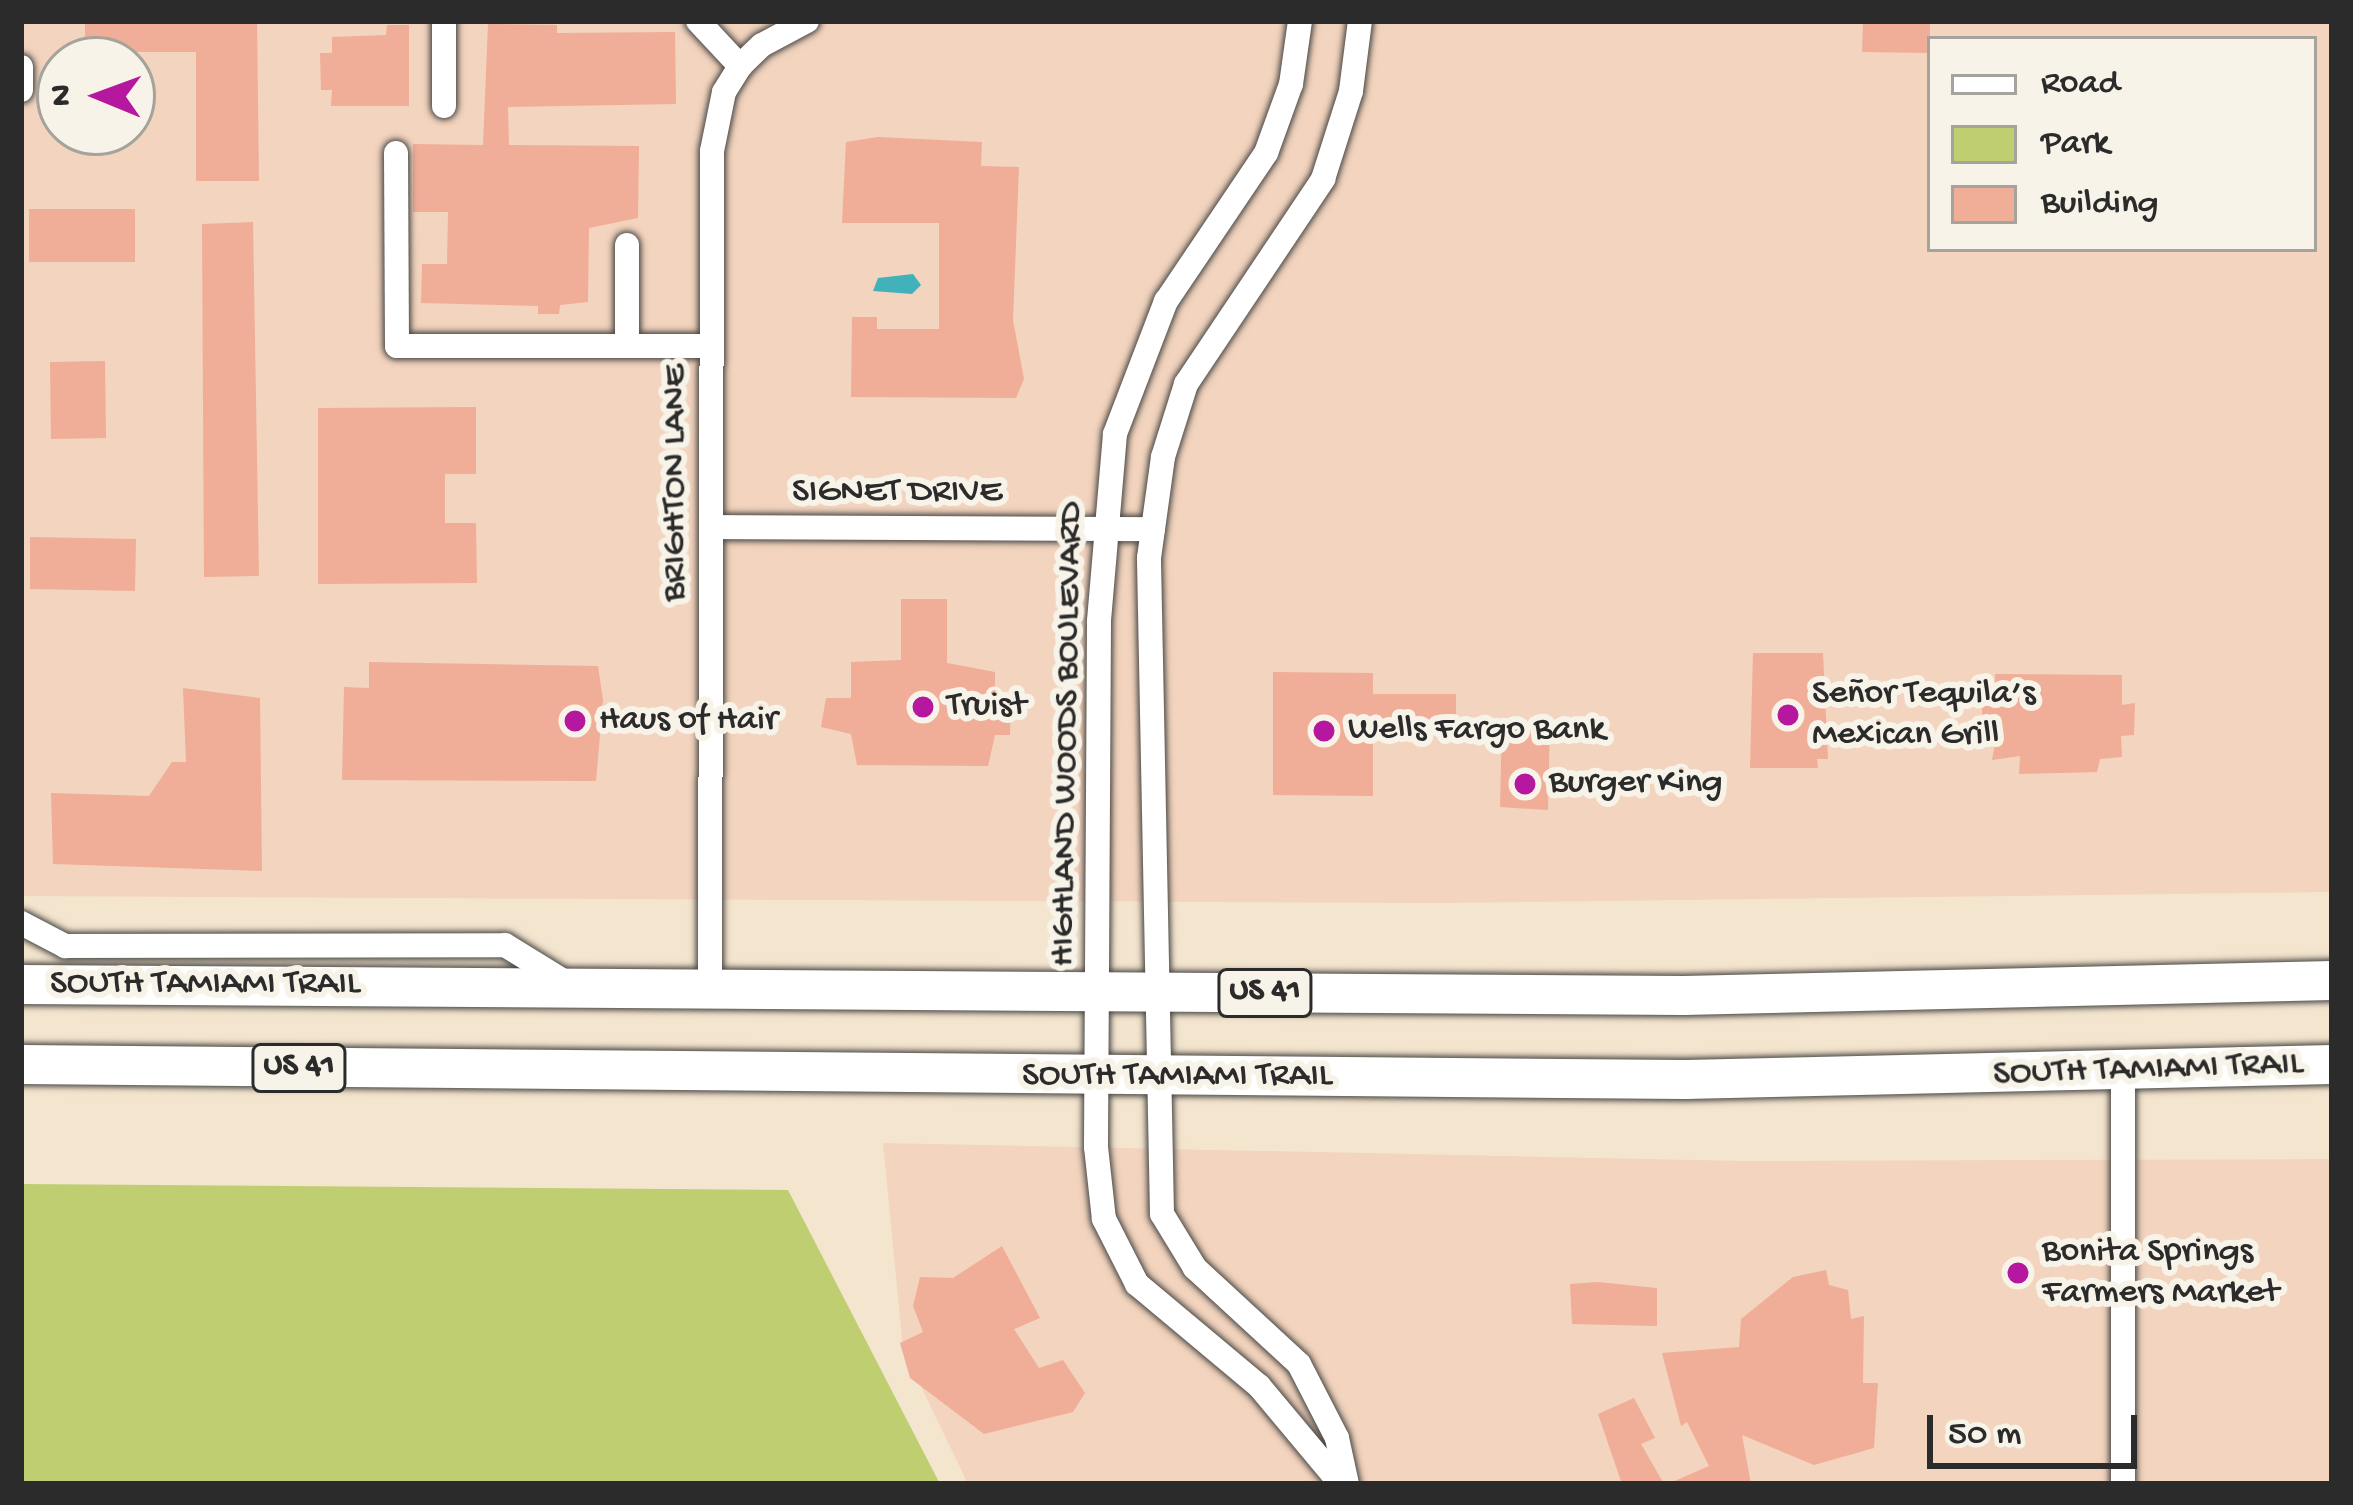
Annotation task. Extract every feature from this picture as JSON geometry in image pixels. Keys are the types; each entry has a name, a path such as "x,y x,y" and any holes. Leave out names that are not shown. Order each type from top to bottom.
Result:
{"main road":[{"name":"SOUTH TAMIAMI TRAIL","path":"21,984 1912,993 2332,980"},
{"name":"SOUTH TAMIAMI TRAIL","path":"21,1064 1098,1077 2123,1072 2332,1064"}],"street":[{"path":"444,21 445,106"},
{"path":"698,21 740,67 762,44 808,21"},
{"name":"HIGHLAND WOODS BOULEVARD","path":"1300,21 1291,85 1266,153 1148,337 1115,434 1102,529 1097,1183 1117,1254 1137,1284 1259,1386 1344,1484"},
{"path":"1344,1484 1337,1438 1299,1364 1175,1243 1156,1182 1159,992 1153,529 1163,457 1186,384 1218,327 1293,232 1334,151 1360,21"},
{"path":"21,67 21,90"},
{"name":"BRIGHTON LANE","path":"710,987 713,136 740,67"},
{"path":"396,153 397,346 712,346"},
{"path":"627,245 627,346"},
{"name":"SIGNET DRIVE","path":"712,527 1153,529"},
{"path":"21,923 64,946 505,945 572,986"},
{"path":"2122,1484 2123,1072"}],"shaded area":[{"path":"21,21 2332,21 2332,892 1436,903 21,896"},
{"path":"883,1143 1744,1161 2332,1159 2332,1484 968,1484 903,1349"}],"green space":[{"path":"21,1184 788,1190 940,1484 21,1484"}],"water":[{"path":"913,274 921,285 912,294 873,291 878,278"}],"building":[{"path":"85,21 257,21 259,181 196,181 196,52 156,52 156,36 85,36"},
{"path":"1863,21 1930,21 1927,53 1862,52"},
{"path":"488,24 557,25 557,33 675,32 676,104 508,107 509,145 639,146 638,218 589,228 588,302 560,305 559,314 538,314 538,306 421,303 422,264 447,264 448,212 413,212 413,144 483,145"},
{"path":"387,25 409,25 409,106 331,106 332,90 321,90 320,53 332,53 332,37 386,35"},
{"path":"878,137 982,142 981,166 1019,167 1013,320 1024,379 1016,398 851,397 852,317 877,317 877,329 939,329 939,223 842,223 846,142"},
{"path":"29,209 135,209 135,262 29,262"},
{"path":"253,222 259,576 204,577 202,224"},
{"path":"105,361 106,438 51,439 50,362"},
{"path":"476,407 476,474 445,474 445,523 476,523 477,583 318,584 318,408"},
{"path":"30,537 136,539 135,591 30,589"},
{"path":"901,599 947,599 947,663 995,672 995,700 1011,700 1010,735 995,735 988,766 857,765 851,734 821,727 826,698 851,698 851,662 901,660"},
{"path":"1753,653 1823,653 1828,759 1817,759 1818,768 1750,768"},
{"path":"369,662 598,666 603,700 596,781 342,780 344,687 369,688"},
{"path":"1273,672 1373,673 1373,694 1456,694 1456,728 1373,728 1373,796 1273,795"},
{"path":"1995,674 2122,675 2122,705 2135,703 2134,735 2121,736 2122,757 2100,759 2097,772 2019,774 2020,756 1992,760 1997,733 1982,733 1982,704 1996,704"},
{"path":"183,688 260,698 262,871 53,864 51,793 149,796 172,762 186,762"},
{"name":"Burger King","path":"1502,721 1550,721 1548,810 1500,807"},
{"path":"1002,1246 1040,1318 1014,1329 1039,1368 1063,1360 1085,1393 1073,1412 984,1434 910,1378 900,1343 923,1332 913,1306 920,1277 953,1278"},
{"path":"1826,1270 1829,1285 1848,1290 1851,1319 1864,1316 1863,1383 1878,1383 1874,1448 1814,1465 1742,1435 1751,1484 1668,1484 1709,1466 1687,1422 1681,1426 1662,1353 1739,1347 1741,1319 1793,1277"},
{"path":"1570,1284 1657,1288 1657,1326 1572,1324"},
{"path":"1634,1398 1655,1438 1641,1444 1664,1484 1622,1484 1598,1414"}],"place":[{"name":"Truist","path":"923,707"},
{"name":"Señor Tequila’s Mexican Grill","path":"1788,715"},
{"name":"Haus of Hair","path":"575,721"},
{"name":"Wells Fargo Bank","path":"1324,731"},
{"name":"Burger King","path":"1525,784"},
{"name":"Bonita Springs Farmers Market","path":"2018,1273"}]}
